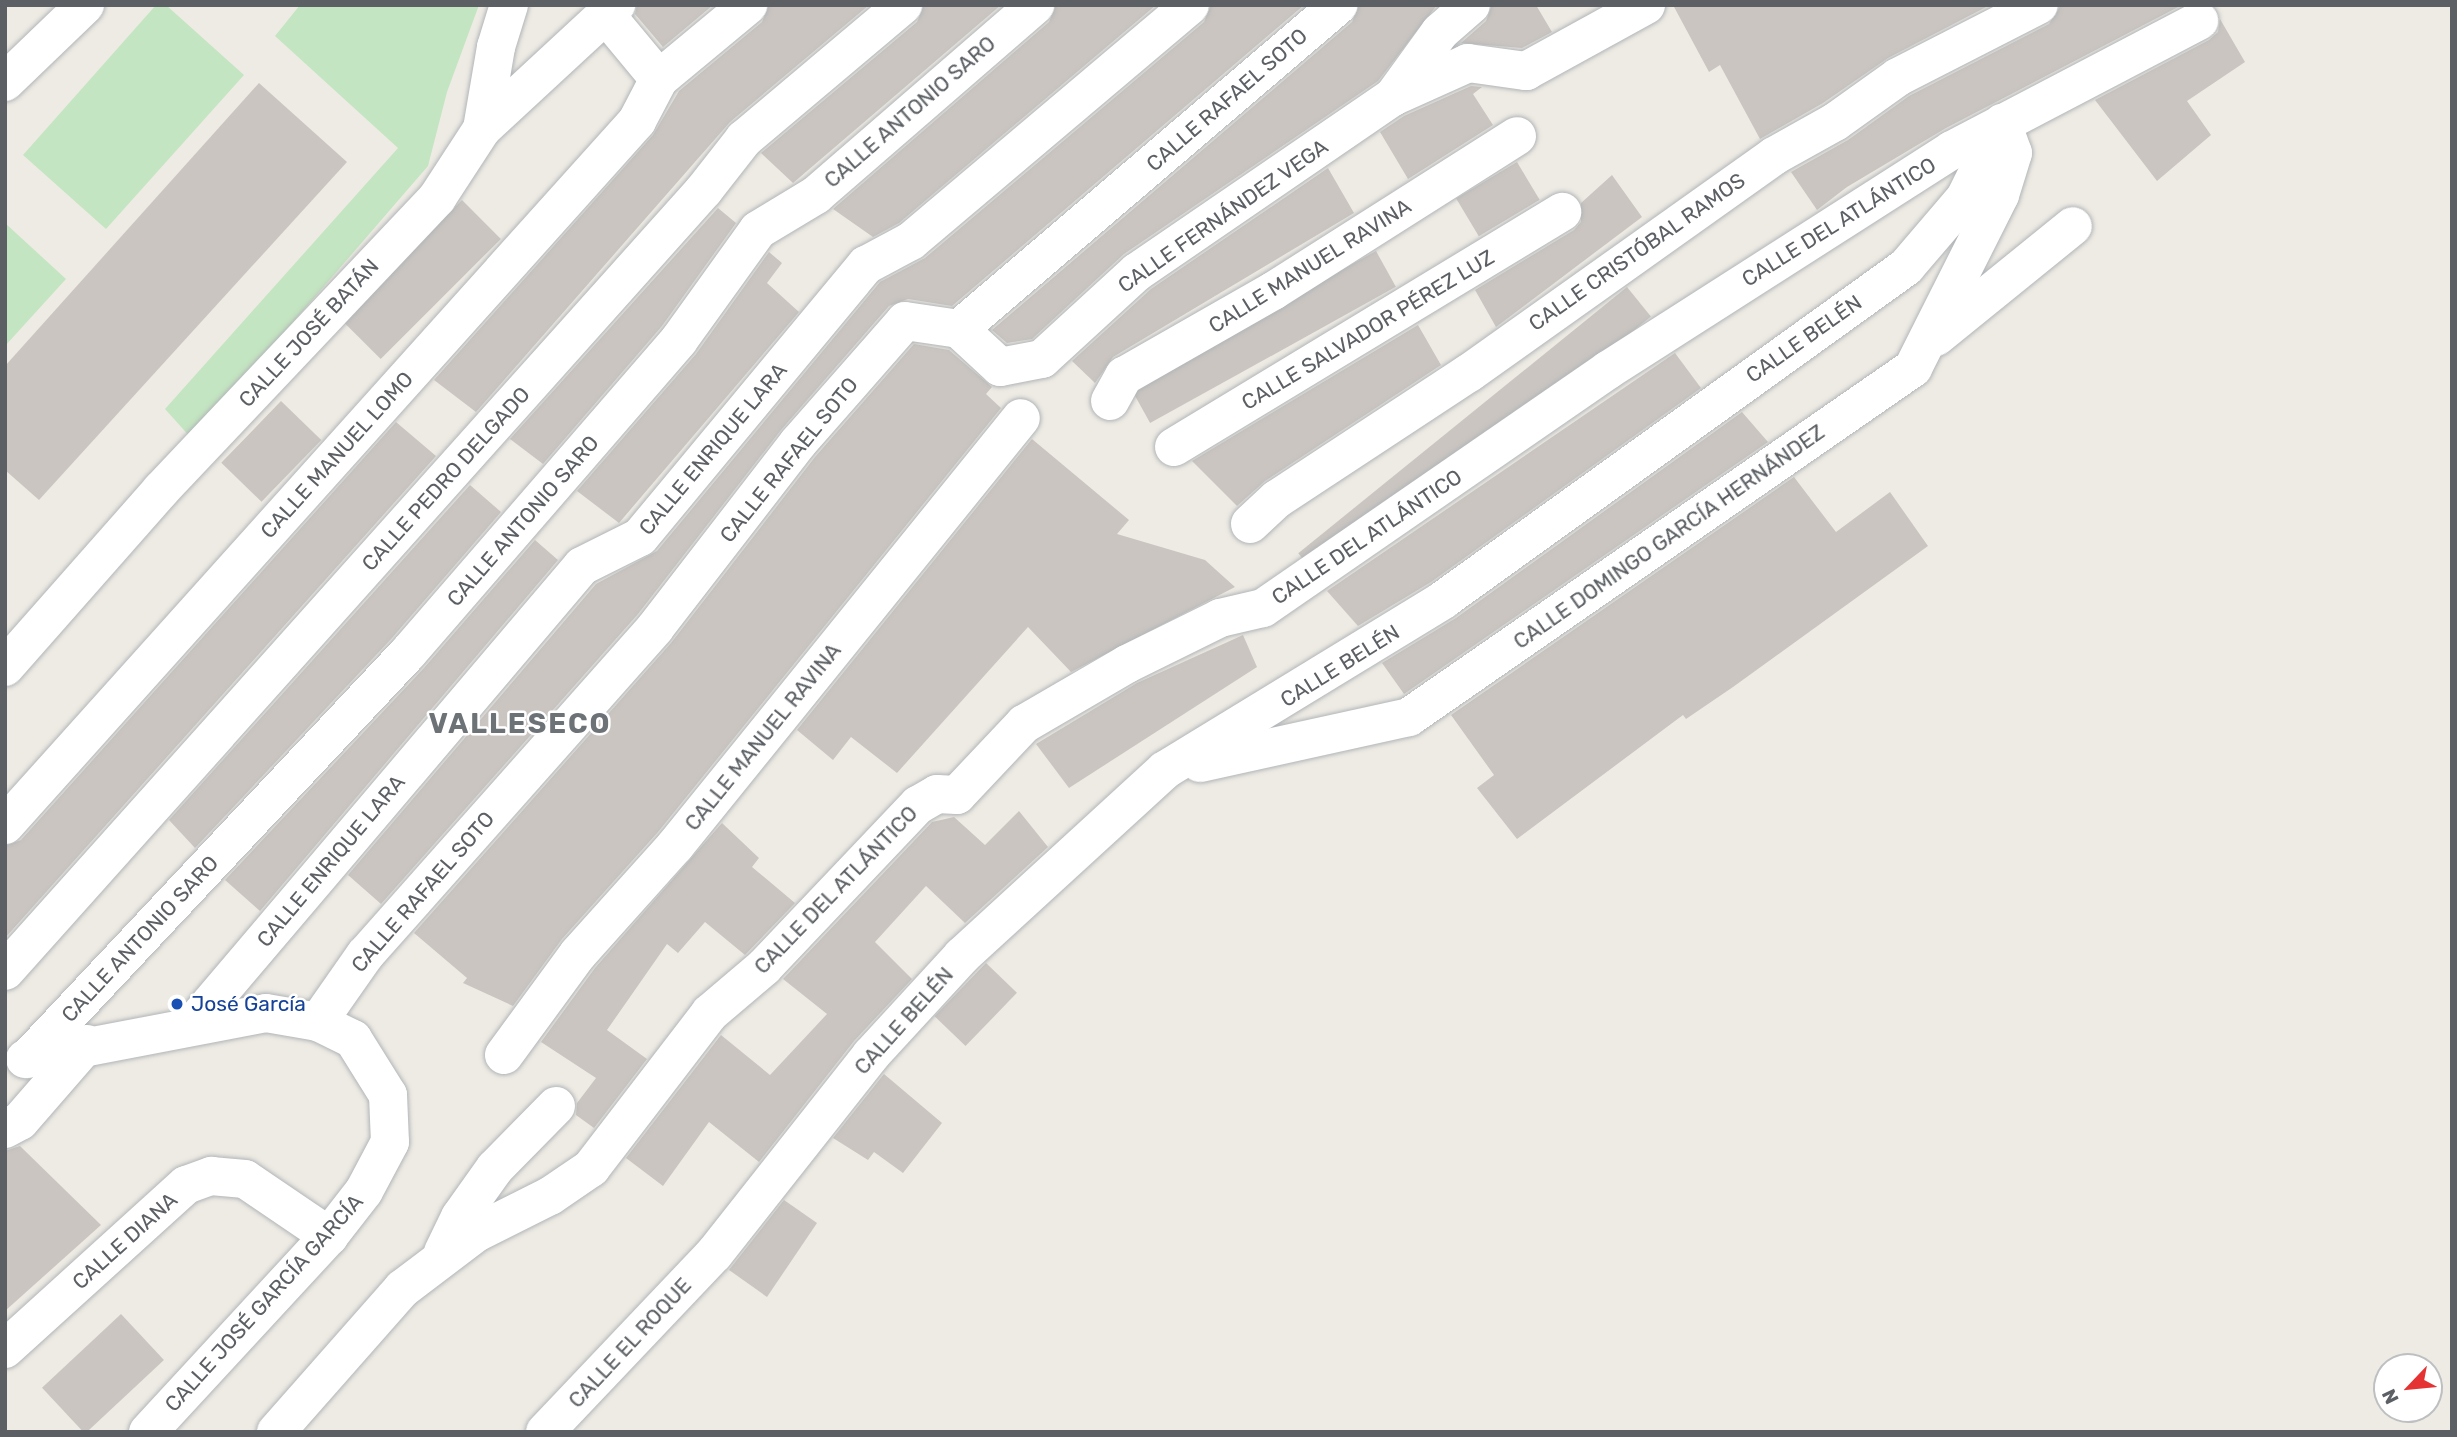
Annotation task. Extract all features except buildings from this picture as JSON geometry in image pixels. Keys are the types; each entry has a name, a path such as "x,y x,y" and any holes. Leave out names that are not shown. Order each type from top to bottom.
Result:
{"street":[{"path":"5,82 85,5"},
{"path":"482,129 496,47 509,5"},
{"name":"CALLE MANUEL LOMO","path":"5,825 637,121 659,79 748,5"},
{"name":"CALLE PEDRO DELGADO","path":"5,971 704,190 744,139 903,5"},
{"name":"CALLE ANTONIO SARO","path":"16,1060 408,653 679,340 758,230 816,195 1035,5"},
{"name":"CALLE ENRIQUE LARA","path":"192,1025 582,566 640,537 866,265 911,241 1190,5"},
{"name":"CALLE RAFAEL SOTO","path":"318,1022 365,955 654,628 798,443 905,321 959,329 1338,5"},
{"name":"CALLE FERNÁNDEZ VEGA","path":"959,329 1000,367 1042,359 1137,272 1393,97 1440,32 1471,5"},
{"path":"1393,97 1468,63 1526,71 1646,5"},
{"name":"CALLE CRISTÓBAL RAMOS","path":"1250,524 1277,499 1469,373 1774,156 1835,122 1898,77 2039,5"},
{"path":"610,10 659,79"},
{"name":"CALLE JOSÉ BATÁN","path":"5,667 161,490 437,198 482,129 610,10"},
{"name":"CALLE DEL ATLÁNTICO","path":"276,1432 402,1289 476,1233 550,1196 591,1168 710,1013 764,967 918,805 937,794 957,795 1024,724 1127,664 1220,618 1273,602 1619,363 2002,123 2199,21"},
{"name":"CALLE DOMINGO GARCÍA HERNÁNDEZ","path":"1165,770 1409,718 1913,368 2000,195 2013,153 2002,123"},
{"name":"CALLE BELÉN","path":"714,1254 871,1055 962,956 1165,770 1443,600 1906,268 1965,198 2002,123"},
{"name":"CALLE MANUEL RAVINA","path":"1110,401 1124,376 1273,291 1517,136"},
{"name":"CALLE SALVADOR PÉREZ LUZ","path":"1174,447 1562,212"},
{"path":"1921,350 2073,226"},
{"name":"CALLE MANUEL RAVINA","path":"504,1055 578,954 675,846 1021,418"},
{"name":"CALLE JOSÉ GARCÍA GARCÍA","path":"16,1060 87,1044 267,1013 318,1022 353,1039 388,1095 390,1142 364,1191 329,1236 148,1432"},
{"path":"5,1129 20,1122 87,1044"},
{"path":"438,1263 460,1217 495,1168 556,1106"},
{"name":"CALLE DIANA","path":"5,1349 187,1185 211,1176 245,1179 329,1236"},
{"name":"CALLE EL ROQUE","path":"545,1432 714,1254"}],"green space":[{"path":"156,5 166,5 244,75 106,229 23,155"},
{"path":"300,5 479,5 447,92 428,166 192,439 165,409 398,148 275,36"},
{"path":"5,223 66,279 5,346"}],"place":[{"name":"José García","path":"177,1004"}],"district":[{"name":"VALLESECO","path":"520,724"}]}
